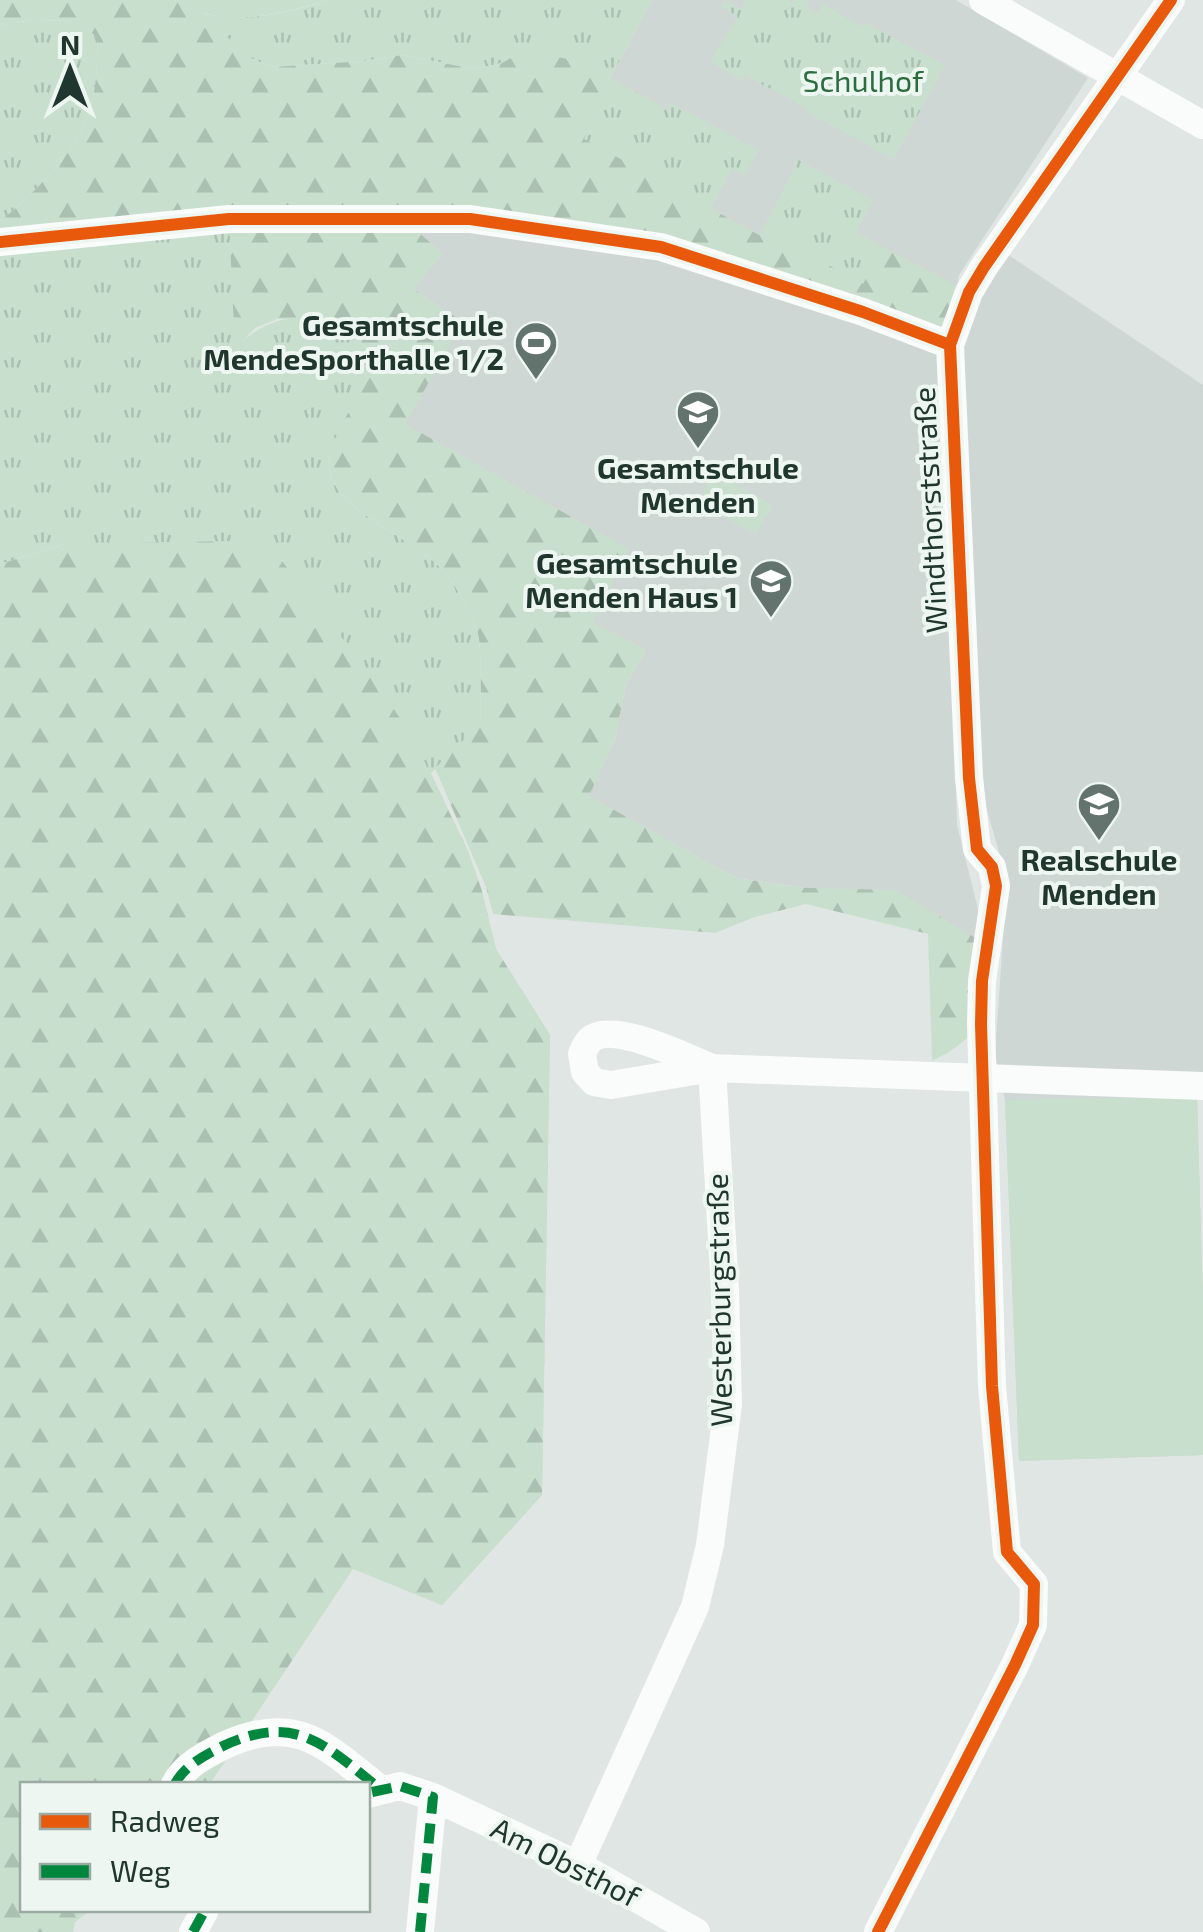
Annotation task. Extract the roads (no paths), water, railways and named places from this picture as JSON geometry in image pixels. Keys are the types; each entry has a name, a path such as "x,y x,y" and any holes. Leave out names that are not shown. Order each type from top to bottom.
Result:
{"street":[{"path":"983,0 1203,125"},
{"name":"Windthorststraße","path":"878,1932 1033,1625 1034,1584 1008,1552 992,1386 981,1076 982,981 996,886 992,867 977,849 969,778 950,345 968,292 1171,0"},
{"path":"0,242 229,219 470,219 661,246 863,312 950,345"},
{"name":"Westerburgstraße","path":"578,1865 695,1607 710,1545 728,1404 712,1068 981,1076"},
{"path":"981,1076 1203,1086"},
{"path":"177,1782 204,1755 244,1736 284,1730 322,1743 363,1782"},
{"name":"Am Obsthof","path":"374,1792 400,1786 433,1796 578,1865 696,1932"},
{"path":"420,1932 433,1796"}],"place":[{"name":"Gesamtschule MendeSporthalle 1/2","path":"536,381"},
{"name":"Gesamtschule Menden","path":"698,450"},
{"name":"Gesamtschule Menden Haus 1","path":"771,619"},
{"name":"Realschule Menden","path":"1099,842"}],"park label":[{"name":"Schulhof","path":"863,82"}]}
